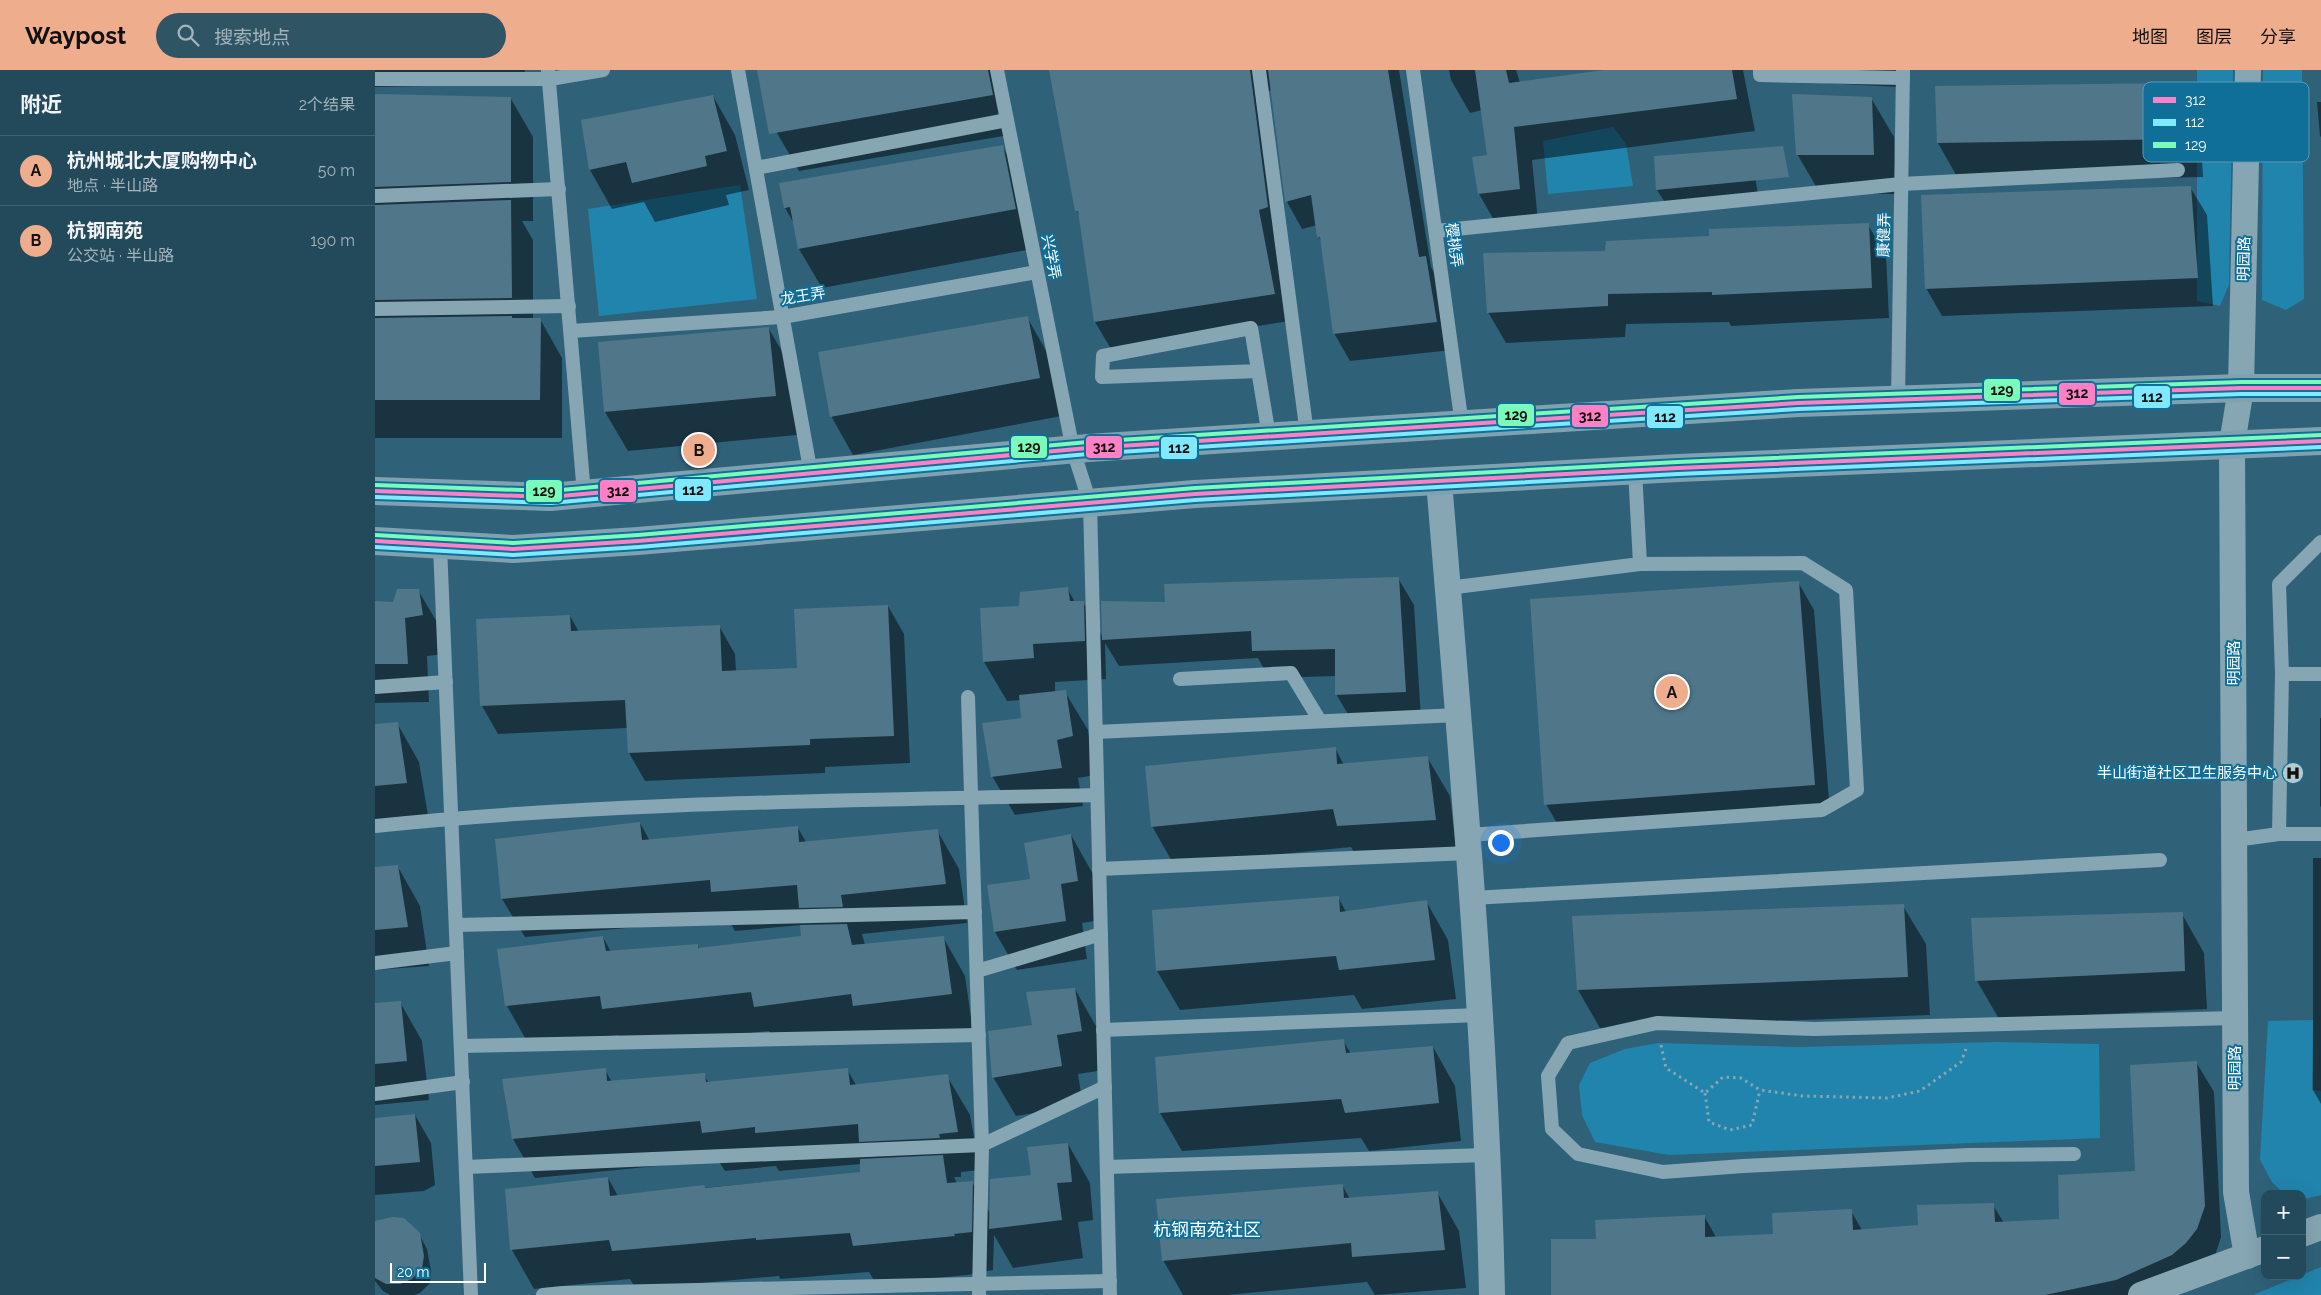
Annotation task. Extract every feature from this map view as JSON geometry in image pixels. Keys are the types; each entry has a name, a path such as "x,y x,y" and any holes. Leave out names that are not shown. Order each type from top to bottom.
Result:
{"main road":[{"path":"375,491 550,497 1073,450 1798,403 2241,388 2321,388"},
{"path":"375,541 513,549 1195,494 1635,470 2321,441"}],"street":[{"name":"明园路","path":"2246,162 2241,388 2232,444 2236,1192 2256,1252"},
{"path":"1439,481 1469,844 1487,1155 1492,1295"},
{"path":"2306,1233 2321,1227"},
{"path":"2141,1295 2173,1289 2256,1252"}],"lane":[{"path":"375,79 549,75 603,70"},
{"path":"737,70 811,474"},
{"name":"兴学弄","path":"997,70 1073,450 1090,503 1110,1288"},
{"path":"1259,70 1307,434"},
{"name":"樱桃弄","path":"1413,70 1462,425"},
{"path":"1760,70 1760,75 1903,74"},
{"name":"康健弄","path":"1898,400 1903,74"},
{"path":"549,75 584,494"},
{"path":"756,168 1007,120"},
{"path":"1436,231 1901,184 2178,170"},
{"path":"375,196 559,189"},
{"name":"龙王弄","path":"571,331 782,317 1037,272"},
{"path":"375,310 569,306"},
{"path":"1259,371 1103,376 1103,356 1251,328 1259,371 1269,436"},
{"path":"1635,470 1640,564"},
{"path":"2279,834 2282,674 2279,584 2321,542"},
{"path":"440,546 471,1295"},
{"path":"1099,869 1469,844 1822,810 1857,790 1846,590 1803,563 1640,564 1448,588"},
{"path":"1180,678 1291,672 1320,721"},
{"path":"2282,674 2321,674"},
{"path":"375,687 446,682"},
{"path":"968,697 982,1146 979,1289"},
{"path":"1096,732 1458,715"},
{"path":"375,826 452,818 692,806 1097,795"},
{"path":"2235,840 2279,834 2321,834"},
{"path":"1472,898 2160,860"},
{"path":"456,925 975,912"},
{"path":"977,971 1101,934"},
{"path":"375,963 457,953"},
{"path":"1103,1030 1479,1015"},
{"path":"2074,1154 1968,1155 1743,1166 1663,1172 1578,1154 1552,1130 1548,1076 1568,1043 1657,1023 1814,1029 2235,1018"},
{"path":"461,1046 979,1035"},
{"path":"375,1094 463,1082"},
{"path":"466,1167 982,1146 1105,1087"},
{"path":"1107,1167 1487,1155"},
{"path":"543,1295 563,1292 1110,1288"}],"path":[{"path":"1657,1023 1666,1068 1705,1093 1709,1122 1729,1130 1752,1125 1760,1090"},
{"path":"1705,1093 1723,1077 1741,1078 1760,1090 1803,1096 1887,1098 1920,1091 1961,1062 1975,1026"}],"shaded area":[{"path":"2197,70 2233,70 2233,82 2197,82"},
{"path":"2263,70 2302,70 2302,82 2263,82"},
{"path":"1613,127 1626,144 1633,186 1548,194 1543,141"},
{"path":"2197,162 2231,162 2229,285 2220,306 2197,301"},
{"path":"2263,162 2303,162 2304,299 2286,310 2262,300"},
{"path":"740,185 757,299 599,316 588,209"},
{"path":"2313,1020 2312,1090 2321,1091 2321,1195 2306,1199 2306,1190 2280,1190 2272,1182 2260,1160 2268,1021"},
{"path":"1997,1042 2099,1044 2100,1138 1669,1155 1595,1142 1582,1115 1579,1085 1590,1063 1625,1049 1658,1043 1799,1047"},
{"path":"2321,1267 2321,1295 2253,1295 2289,1280 2306,1280 2306,1273"}],"building":[{"path":"757,70 988,70 993,95 769,134"},
{"path":"1049,70 1250,70 1268,207 1259,210 1275,294 1094,322 1078,211 1075,211"},
{"path":"1268,70 1388,70 1419,257 1426,256 1437,322 1333,334 1320,237 1317,237 1311,195 1285,202"},
{"path":"1475,70 1506,70 1509,83 1604,70 1732,70 1737,99 1514,127 1520,189 1478,194 1472,157 1487,155"},
{"path":"2143,83 2143,140 1937,143 1935,86"},
{"path":"375,94 511,97 511,182 375,187"},
{"path":"1792,94 1872,97 1874,155 1796,155"},
{"path":"713,95 727,151 705,156 707,166 632,183 626,162 589,170 581,120"},
{"path":"1003,145 1016,209 798,249 790,207 784,208 779,183"},
{"path":"1783,146 1789,177 1656,190 1654,156"},
{"path":"2191,186 2198,278 1925,289 1921,195"},
{"path":"511,200 512,298 375,300 375,205"},
{"path":"1869,223 1872,288 1712,295 1712,292 1608,294 1608,306 1487,313 1483,253 1605,251 1606,241 1709,236 1709,229"},
{"path":"512,316 512,318 541,318 540,400 375,400 375,318"},
{"path":"1028,316 1040,378 830,417 818,352"},
{"path":"769,327 776,396 604,412 598,342"},
{"path":"1399,577 1406,692 1335,695 1335,649 1252,651 1251,631 1102,640 1101,601 1165,602 1164,584"},
{"path":"1799,581 1815,785 1544,805 1530,599"},
{"path":"1068,587 1070,601 1084,601 1085,641 1033,644 1034,658 983,662 980,608 1019,606 1020,592"},
{"path":"397,589 419,589 423,615 405,618 408,664 375,664 375,601 393,602"},
{"path":"888,605 894,736 810,739 810,745 628,753 625,700 480,706 476,619 570,615 571,631 720,625 722,671 797,668 794,609"},
{"path":"1066,690 1073,736 1057,740 1062,768 991,777 982,723 1021,718 1019,695"},
{"path":"398,722 407,783 375,786 375,724"},
{"path":"1336,747 1337,764 1428,756 1436,820 1337,826 1333,809 1151,827 1145,766"},
{"path":"640,822 642,840 798,826 799,842 938,829 946,884 841,895 843,907 799,908 797,885 711,892 710,880 501,899 495,839"},
{"path":"1071,834 1078,881 1061,884 1066,921 994,932 987,885 1030,879 1024,843"},
{"path":"398,865 408,927 375,930 375,867"},
{"path":"1339,896 1340,912 1427,900 1435,960 1339,970 1336,956 1156,971 1152,910"},
{"path":"1904,904 1908,977 1577,990 1572,916"},
{"path":"2183,912 2185,971 1975,981 1971,918"},
{"path":"847,924 852,945 944,936 952,994 853,1006 851,994 754,1007 751,992 602,1009 600,996 505,1006 497,949 603,936 606,951 698,944 698,948 801,936 800,925"},
{"path":"1075,988 1082,1031 1057,1035 1062,1066 992,1078 988,1031 1032,1025 1026,992"},
{"path":"401,1001 407,1061 375,1064 375,1003"},
{"path":"1344,1039 1346,1053 1433,1046 1439,1103 1345,1113 1341,1099 1159,1113 1155,1057"},
{"path":"2197,1061 2205,1206 2197,1229 2186,1243 2172,1255 2116,1280 2045,1295 1551,1295 1551,1239 1596,1239 1595,1220 1705,1215 1705,1237 1773,1234 1772,1213 1852,1209 1853,1230 1918,1225 1917,1205 1994,1203 1995,1222 2059,1219 2058,1175 2135,1171 2130,1065"},
{"path":"606,1068 607,1081 705,1073 706,1082 848,1068 850,1085 948,1074 958,1132 939,1134 940,1138 859,1142 858,1124 755,1133 755,1127 702,1133 700,1121 512,1139 502,1079"},
{"path":"415,1114 420,1162 375,1166 375,1118"},
{"path":"1068,1143 1072,1182 1057,1183 1062,1220 989,1229 990,1179 1031,1175 1027,1147"},
{"path":"943,1155 947,1183 973,1181 972,1232 954,1234 955,1236 853,1246 850,1233 756,1240 756,1238 612,1251 609,1240 510,1250 505,1189 608,1177 610,1196 704,1185 705,1188 860,1172 860,1159"},
{"path":"1343,1184 1344,1198 1438,1191 1445,1250 1352,1257 1351,1243 1162,1261 1156,1199"},
{"path":"392,1217 404,1218 420,1233 424,1256 422,1268 412,1279 400,1284 386,1284 375,1278 375,1221"}],"transit line":[{"name":"129","path":"375,485 550,491 1088,442 1798,397 2241,382 2321,382"},
{"name":"312","path":"375,491 550,497 1088,448 1798,403 2241,388 2321,388"},
{"name":"112","path":"375,497 551,503 1088,454 1798,409 2241,394 2321,394"},
{"name":"129","path":"375,535 513,543 638,535 1195,488 1678,462 2321,435"},
{"name":"312","path":"375,541 513,549 638,541 1195,494 1678,468 2321,441"},
{"name":"112","path":"375,547 513,555 639,547 1195,500 1678,474 2321,447"}],"place":[{"name":"杭钢南苑","path":"699,450"},
{"name":"杭州城北大厦购物中心","path":"1672,692"},
{"name":"半山街道社区卫生服务中心","path":"2293,773"}],"district":[{"name":"杭钢南苑社区","path":"1207,1230"}]}
